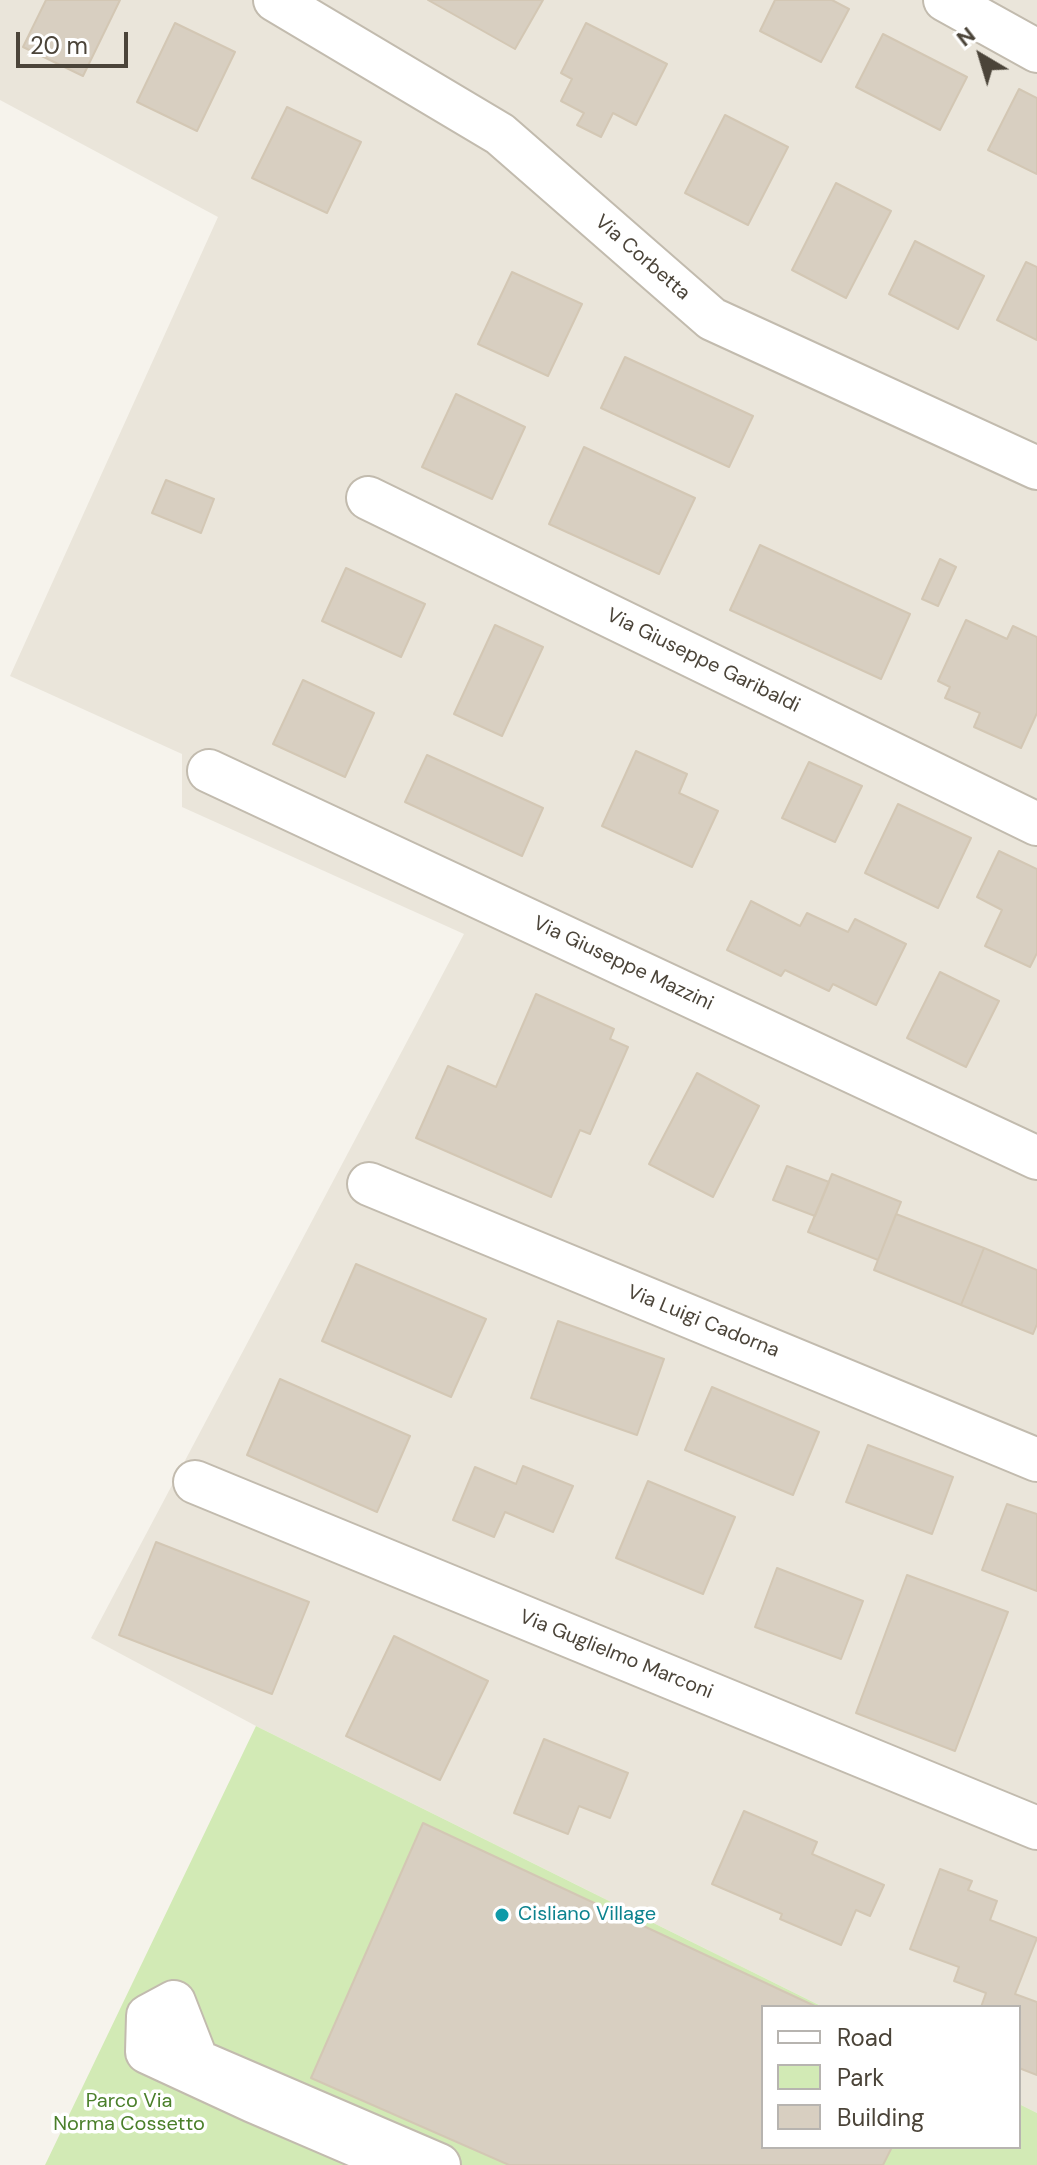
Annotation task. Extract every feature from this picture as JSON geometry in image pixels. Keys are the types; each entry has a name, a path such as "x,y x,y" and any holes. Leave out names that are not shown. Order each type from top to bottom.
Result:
{"street":[{"name":"Via Corbetta","path":"275,0 333,15 500,134 712,319 1037,468"},
{"path":"945,0 1037,51"},
{"name":"Via Giuseppe Garibaldi","path":"368,498 1037,824"},
{"name":"Via Giuseppe Mazzini","path":"209,771 1037,1158"},
{"name":"Via Luigi Cadorna","path":"369,1184 1037,1460"},
{"name":"Via Guglielmo Marconi","path":"195,1482 1037,1828"},
{"path":"402,2165 147,2052 148,2016 174,2002 197,2061 439,2165"}],"shaded area":[{"path":"0,0 1037,0 1037,2113 1021,2105 1021,2005 819,2005 256,1726 91,1638 464,934 182,807 182,754 10,676 218,217 0,100"}],"green space":[{"name":"Parco Via Norma Cossetto","path":"256,1726 819,2005 761,2005 761,2149 1021,2149 1021,2105 1037,2113 1037,2165 45,2165"}],"building":[{"path":"46,0 120,0 83,76 23,47"},
{"path":"428,0 543,0 515,49"},
{"path":"775,0 832,0 849,9 821,62 760,31"},
{"path":"175,23 235,52 197,131 137,102"},
{"path":"586,23 667,64 636,125 613,113 601,137 577,125 584,113 561,101 572,79 561,73"},
{"path":"883,34 967,77 940,130 856,87"},
{"path":"1019,89 1037,98 1037,174 988,150"},
{"path":"287,107 361,142 327,213 252,178"},
{"path":"725,115 788,147 748,225 685,193"},
{"path":"836,183 891,211 846,298 792,270"},
{"path":"915,241 984,276 958,329 889,294"},
{"path":"1026,262 1037,267 1037,340 997,320"},
{"path":"512,272 582,304 548,376 478,344"},
{"path":"625,357 753,416 729,467 601,408"},
{"path":"456,394 525,427 492,499 422,467"},
{"path":"584,447 695,498 659,574 549,524"},
{"path":"166,480 214,499 201,533 152,513"},
{"path":"760,545 910,614 881,679 730,610"},
{"path":"940,559 956,567 938,606 922,599"},
{"path":"346,568 425,604 401,657 322,621"},
{"path":"966,620 1007,639 1013,626 1037,637 1037,713 1021,748 974,727 980,713 945,698 950,687 938,681"},
{"path":"495,625 543,647 502,736 454,714"},
{"path":"303,680 374,713 345,777 273,744"},
{"path":"636,751 687,774 679,793 718,811 692,867 602,826"},
{"path":"427,755 543,808 522,856 405,802"},
{"path":"809,762 862,786 835,842 782,818"},
{"path":"898,804 971,838 938,908 865,873"},
{"path":"999,851 1037,869 1037,953 1030,967 985,946 1002,910 977,897"},
{"path":"751,901 800,926 807,913 848,932 855,919 906,944 876,1005 833,984 829,991 785,970 781,976 727,950"},
{"path":"940,972 999,1001 966,1067 907,1038"},
{"path":"536,994 614,1029 610,1039 628,1047 590,1134 580,1130 551,1197 416,1138 448,1066 496,1087"},
{"path":"697,1073 759,1106 713,1197 649,1164"},
{"path":"787,1166 829,1182 815,1216 773,1200"},
{"path":"832,1174 901,1202 878,1260 808,1232"},
{"path":"896,1214 984,1248 961,1305 874,1270"},
{"path":"984,1248 1037,1270 1037,1324 1033,1334 961,1305"},
{"path":"356,1264 486,1319 451,1397 322,1341"},
{"path":"558,1321 664,1359 637,1435 531,1398"},
{"path":"280,1379 410,1436 377,1512 247,1455"},
{"path":"712,1387 819,1432 793,1495 685,1450"},
{"path":"868,1445 953,1477 932,1534 846,1502"},
{"path":"523,1466 573,1486 553,1532 505,1512 494,1537 453,1520 475,1467 516,1484"},
{"path":"648,1481 735,1517 703,1594 616,1558"},
{"path":"1007,1504 1037,1514 1037,1591 982,1570"},
{"path":"156,1542 309,1602 272,1694 119,1635"},
{"path":"777,1568 863,1601 841,1659 755,1627"},
{"path":"907,1575 1008,1612 955,1751 856,1713"},
{"path":"394,1636 488,1681 440,1780 346,1736"},
{"path":"544,1739 628,1773 610,1818 579,1806 568,1834 514,1813"},
{"path":"744,1811 817,1842 812,1854 884,1885 870,1916 856,1910 841,1945 780,1919 782,1914 712,1884"},
{"name":"Cisliano Village","path":"423,1823 813,2005 761,2005 761,2149 891,2149 883,2165 509,2165 311,2078"},
{"path":"940,1869 972,1881 968,1890 997,1901 990,1920 1037,1938 1015,1994 1037,2002 1037,2075 1021,2069 1021,2005 982,2005 986,1993 954,1981 959,1967 910,1949"}],"place":[{"name":"Cisliano Village","path":"502,1915"}]}
